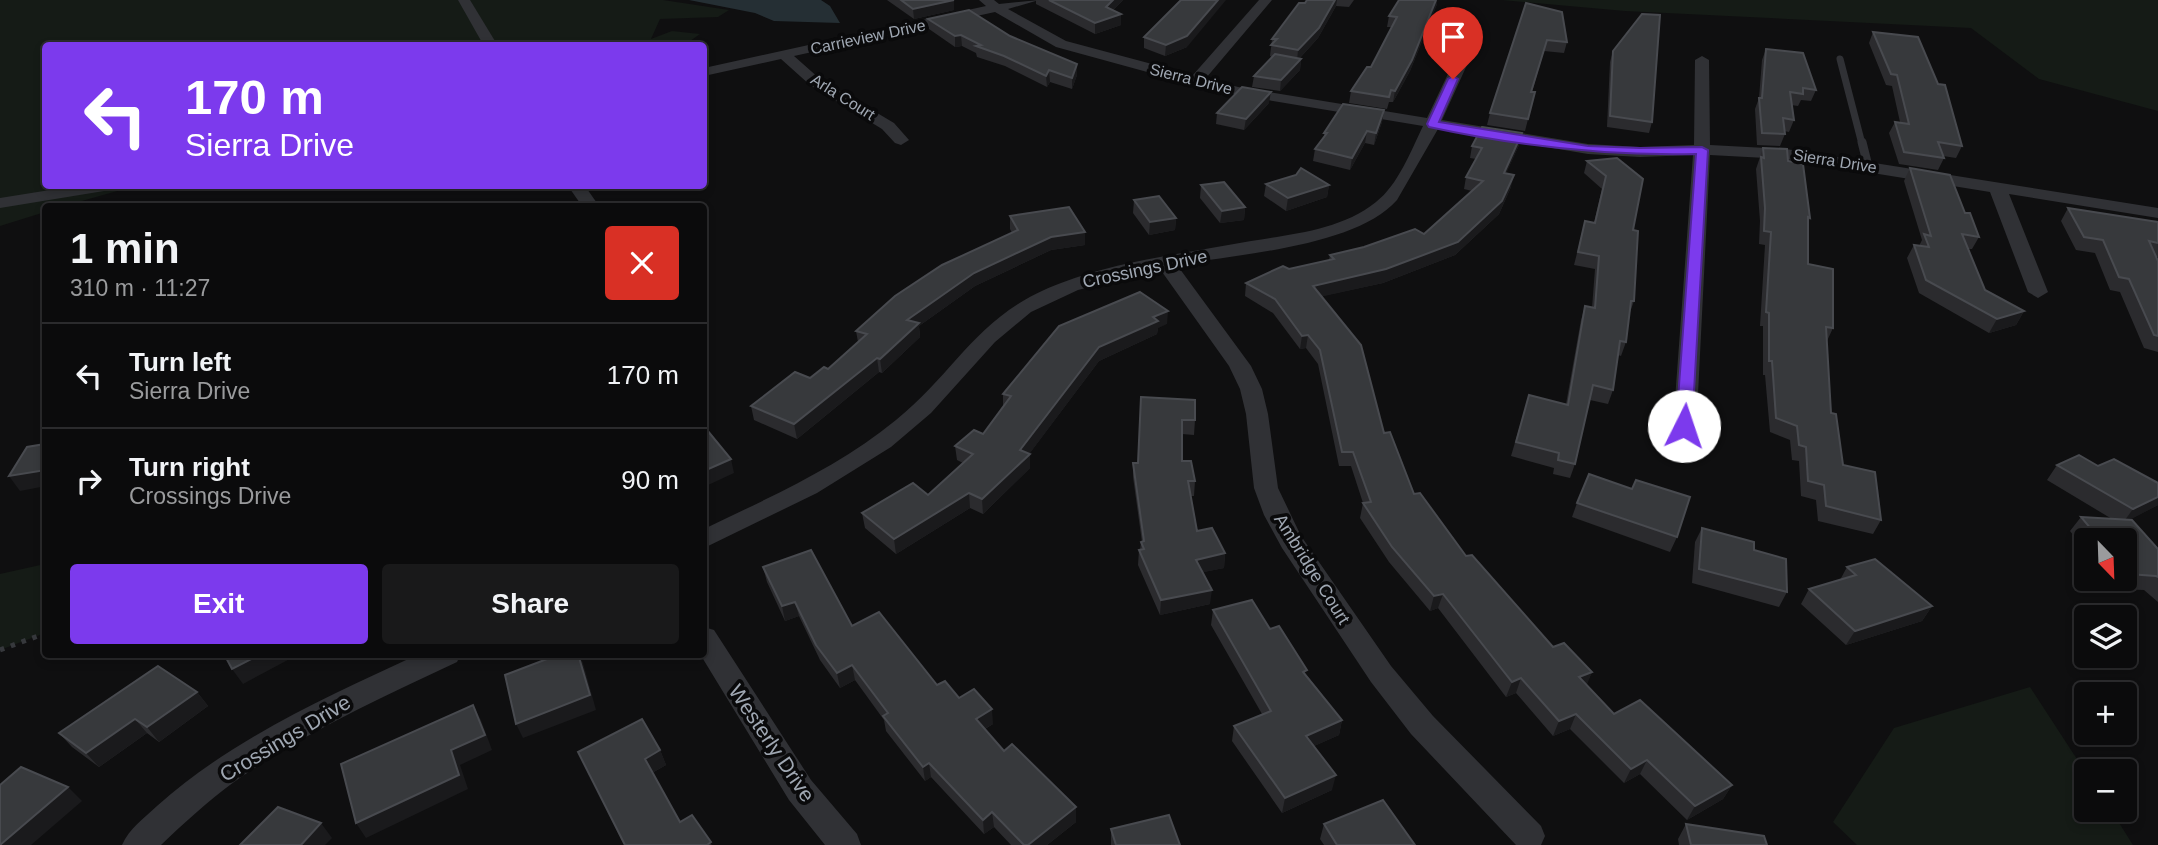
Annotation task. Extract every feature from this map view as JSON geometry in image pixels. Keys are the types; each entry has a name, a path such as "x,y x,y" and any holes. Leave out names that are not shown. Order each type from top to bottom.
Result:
{"street":[{"path":"464,0 489,42"},
{"name":"Sierra Drive","path":"985,0 1032,30 1061,44 1195,81 1588,149 1640,152 1759,151 2158,213"},
{"name":"Carrieview Drive","path":"707,71 1033,0"},
{"path":"1195,81 1266,0"},
{"name":"Crossings Drive","path":"707,538 817,484 877,446 930,402 993,330 1043,297 1096,278 1318,234 1357,222 1382,206 1396,190 1433,124 1474,34"},
{"name":"Arla Court","path":"784,55 815,82 888,125 901,140"},
{"path":"1682,454 1702,150 1702,60"},
{"path":"1997,187 2038,292"},
{"path":"0,203 86,189"},
{"name":"Ambridge Court","path":"1166,264 1240,366 1251,389 1257,414 1266,488 1291,542 1381,674 1422,725 1529,836"},
{"name":"Westerly Drive","path":"707,643 800,790 845,845"},
{"name":"Crossings Drive","path":"138,845 194,794 242,761 332,708 438,658"}],"lane":[{"path":"1840,59 1868,166"}],"path":[{"path":"0,650 42,634"}],"shaded area":[{"path":"0,0 663,0 729,10 718,17 660,19 651,39 672,31 700,34 689,42 42,42 42,189 124,189 75,203 42,203 42,213 0,226"},
{"path":"689,0 821,0 830,6 840,23 774,21 755,13"},
{"path":"1502,0 2158,0 2158,111 2039,79 1971,28 1625,11"},
{"path":"42,565 42,634 0,650 0,574"},
{"path":"2030,687 2077,759 2074,759 2074,822 2119,822 2133,845 1857,845 1833,822 1894,728"}],"building":[{"path":"901,0 954,0 913,9"},
{"path":"1049,0 1113,0 1106,7 1121,14 1095,23"},
{"path":"1181,0 1218,0 1187,36 1166,45 1144,37"},
{"path":"1307,0 1335,0 1319,28 1298,50 1271,45 1277,39 1272,39 1299,3 1305,3"},
{"path":"1399,0 1436,0 1412,60 1389,97 1351,91 1367,67 1371,67 1397,17 1389,16"},
{"path":"1526,3 1562,12 1567,42 1547,40 1531,92 1535,92 1528,119 1490,113"},
{"path":"969,10 1010,36 1077,64 1072,78 1049,70 1046,76 976,46 981,45 961,35 955,36 928,19"},
{"path":"1642,14 1660,15 1652,122 1610,116 1613,51"},
{"path":"1873,32 1918,37 1938,84 1945,85 1962,146 1938,142 1944,158 1904,152 1895,122 1909,124 1897,75 1891,74"},
{"path":"1766,49 1803,53 1816,90 1803,88 1803,94 1790,92 1794,120 1783,118 1785,134 1762,133 1759,98 1762,98"},
{"path":"1275,54 1301,59 1281,80 1254,76"},
{"path":"1242,87 1271,92 1246,119 1217,113"},
{"path":"1343,104 1384,110 1376,133 1367,131 1352,158 1315,149"},
{"path":"1482,127 1522,133 1504,173 1514,175 1502,201 1458,242 1386,269 1313,286 1361,345 1384,433 1390,432 1414,494 1420,493 1466,556 1472,555 1553,647 1564,643 1592,672 1579,677 1614,714 1640,700 1732,785 1695,806 1647,760 1631,769 1576,714 1559,721 1521,678 1512,682 1443,594 1434,596 1392,547 1363,503 1371,502 1353,452 1342,452 1320,350 1308,335 1302,336 1275,299 1246,283 1283,266 1289,269 1334,259 1330,255 1364,247 1415,229 1424,234 1483,181 1466,177 1482,148 1472,146"},
{"path":"1763,148 1787,149 1788,161 1803,164 1810,218 1808,217 1808,264 1833,269 1833,328 1826,327 1831,413 1836,414 1843,465 1875,472 1881,520 1826,506 1824,485 1808,481 1806,447 1799,445 1797,426 1776,418 1772,361 1769,361 1769,313 1766,312 1771,232 1764,231 1761,157 1764,158"},
{"path":"1617,158 1643,179 1633,230 1638,231 1634,301 1631,301 1626,342 1620,341 1613,390 1593,385 1575,464 1558,460 1559,453 1516,442 1529,395 1568,405 1585,306 1595,308 1599,256 1578,252 1585,221 1595,223 1606,176 1587,161"},
{"path":"1301,168 1329,185 1288,198 1266,184 1296,175"},
{"path":"1910,168 1950,175 1965,213 1970,213 1979,237 1962,234 1985,290 2024,311 1997,319 1926,280 1914,245 1929,247 1924,234 1931,236"},
{"path":"1224,182 1245,207 1222,211 1201,185"},
{"path":"1159,196 1176,218 1150,222 1134,200"},
{"path":"1069,207 1085,232 1051,237 974,273 907,320 919,323 880,359 877,358 794,424 751,406 795,372 810,378 824,367 828,369 867,334 856,331 895,296 942,265 1018,230 1010,216"},
{"path":"2068,208 2158,222 2158,243 2149,241 2158,261 2158,336 2154,335 2129,279 2119,277 2103,240 2084,237"},
{"path":"1140,292 1168,311 1153,317 1158,321 1099,347 1020,450 1030,454 982,499 969,493 894,539 862,513 913,483 928,495 973,454 955,446 974,430 983,434 1011,396 1003,394 1059,326"},
{"path":"1141,397 1195,400 1195,420 1182,420 1182,461 1191,461 1195,481 1188,481 1197,531 1212,528 1225,553 1196,560 1212,590 1161,600 1139,550 1144,549 1141,542 1144,541 1133,463 1138,463"},
{"path":"707,430 731,459 707,470"},
{"path":"42,444 42,471 9,476 27,447"},
{"path":"2079,455 2098,466 2114,459 2158,483 2158,497 2133,509 2057,465"},
{"path":"1589,474 1632,489 1636,480 1690,497 1677,537 1577,503"},
{"path":"2081,517 2132,520 2158,549 2158,577 2137,575 2137,528 2090,528"},
{"path":"1702,528 1754,542 1754,550 1786,559 1787,592 1699,569"},
{"path":"811,550 852,626 879,612 937,685 945,681 959,698 974,689 992,709 976,719 1004,751 1012,744 1076,807 1028,845 1024,845 992,812 983,820 929,763 923,767 883,716 888,713 852,665 837,673 816,645 795,602 782,606 763,567"},
{"path":"1875,559 1932,606 1855,631 1809,589 1856,575 1847,567"},
{"path":"1252,600 1270,629 1279,626 1307,670 1303,672 1342,720 1306,736 1336,775 1285,798 1234,726 1271,711 1213,610"},
{"path":"226,658 253,658 232,669"},
{"path":"550,658 579,658 590,695 516,724 505,675"},
{"path":"158,666 197,692 147,727 135,719 86,753 59,733"},
{"path":"473,705 485,735 451,750 459,775 356,823 341,764"},
{"path":"642,719 660,750 645,759 680,822 692,815 711,842 707,845 625,845 578,752"},
{"path":"21,767 68,787 0,845 0,785"},
{"path":"1383,800 1415,845 1337,845 1324,824"},
{"path":"278,807 321,823 301,845 240,845"},
{"path":"1169,815 1180,845 1116,845 1111,829"},
{"path":"1686,824 1764,836 1767,845 1691,845"}],"route":[{"path":"1453,79 1433,124 1588,149 1640,152 1702,150 1684,426"}]}
